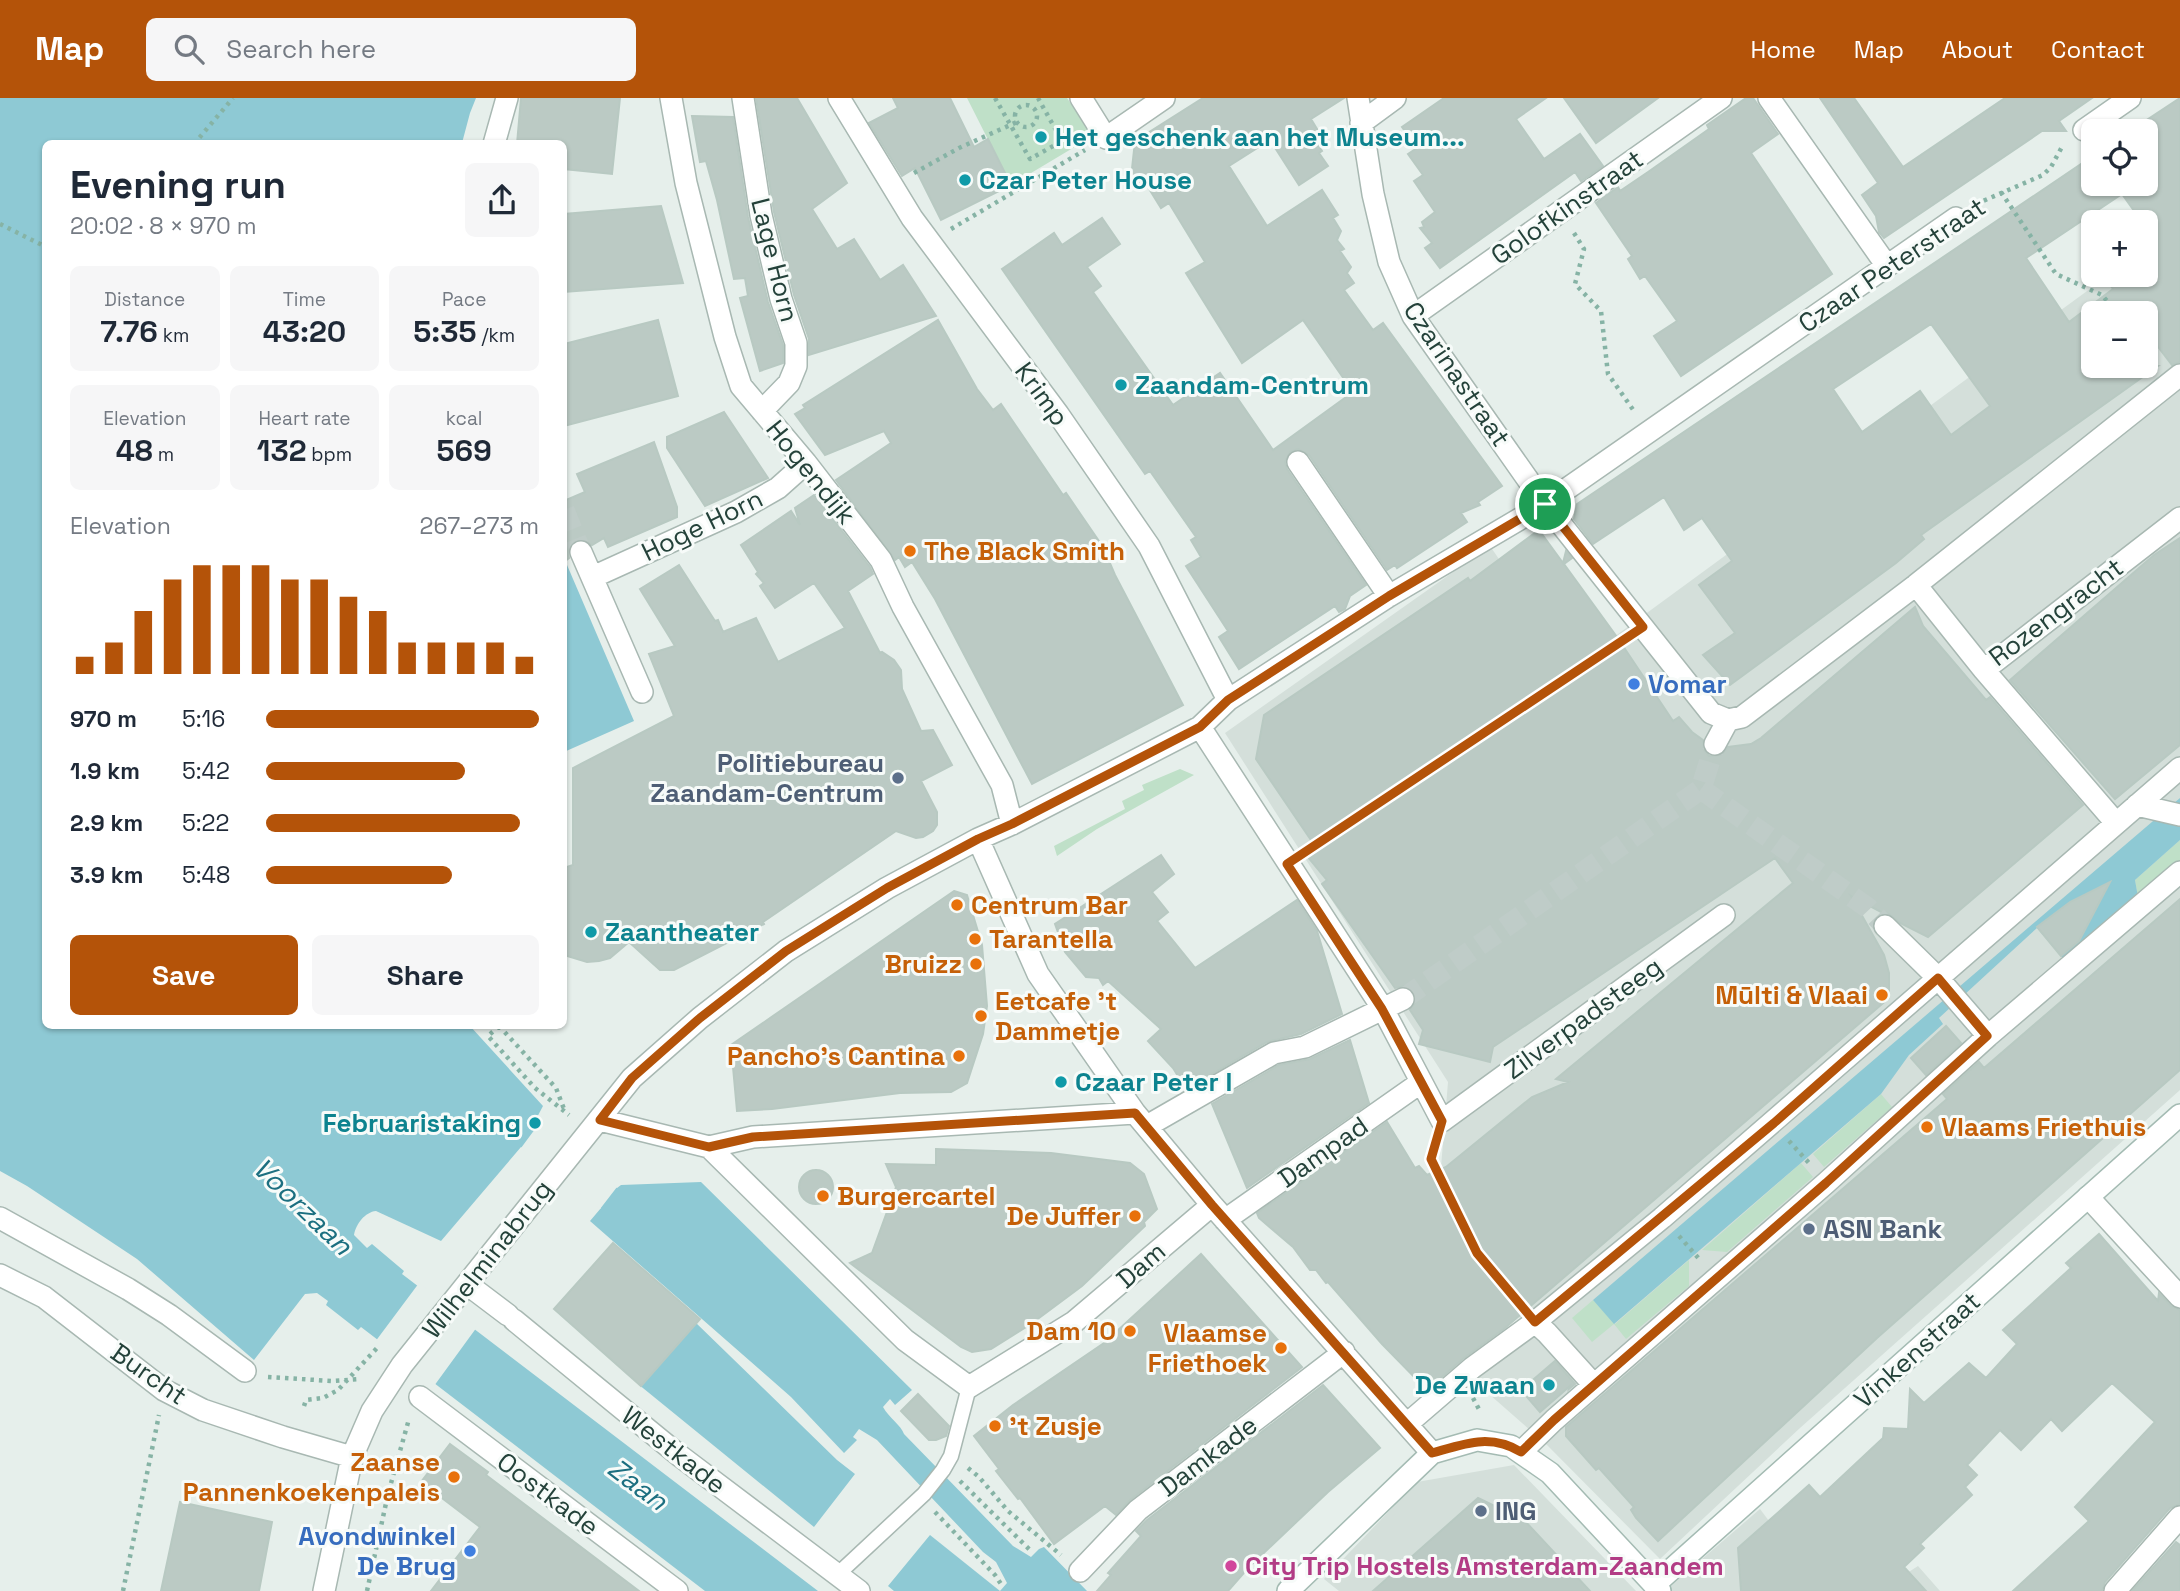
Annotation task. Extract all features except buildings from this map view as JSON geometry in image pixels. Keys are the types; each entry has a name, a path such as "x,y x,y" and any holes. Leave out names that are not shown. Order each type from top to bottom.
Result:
{"street":[{"path":"495,140 507,98"},
{"name":"Hogendijk","path":"671,98 686,183 725,337 741,386 806,463 881,560 903,607 1002,785 1012,824"},
{"name":"Lage Horn","path":"743,98 761,215 780,299 796,343 796,366 789,383 762,411"},
{"name":"Krimp","path":"839,98 929,242 1058,414 1149,546 1228,700"},
{"path":"1082,98 1107,138 1164,98"},
{"name":"Czarinastraat","path":"1359,98 1373,194 1389,262 1413,316 1545,504 1643,627 1720,717"},
{"path":"1361,123 1395,98"},
{"name":"Golofkinstraat","path":"1413,316 1721,98"},
{"path":"1769,98 1887,267"},
{"path":"2100,119 2130,98"},
{"name":"Czaar Peterstraat","path":"1545,504 1956,218"},
{"path":"1715,744 1720,717 1742,717 1916,585 2180,375"},
{"path":"1298,462 1389,596"},
{"name":"Hoge Horn","path":"593,577 736,512 778,488 806,463"},
{"path":"1012,824 1200,727 1228,700 1389,596 1545,504"},
{"name":"Rozengracht","path":"1916,585 1984,670 2180,518"},
{"path":"581,552 642,692"},
{"path":"1984,670 2116,823"},
{"path":"1200,727 1382,1009 1442,1121"},
{"path":"1407,1424 1472,1368 1541,1327 2180,768"},
{"path":"2137,805 2172,813"},
{"name":"Wilhelminabrug","path":"327,1590 352,1457 372,1411 402,1365 632,1078 700,1018 786,951 887,888 978,839 1012,824"},
{"path":"978,839 1038,974 1141,1119 1218,1212 1432,1453"},
{"path":"1521,1452 1826,1183 1987,1036 2180,872"},
{"name":"Zilverpadsteeg","path":"1442,1121 1724,915"},
{"path":"1885,926 1938,978 1987,1036"},
{"path":"593,1127 709,1147 753,1137 1141,1119 1274,1053 1305,1047 1403,999"},
{"name":"Dampad","path":"1218,1212 1420,1083"},
{"name":"Vinkenstraat","path":"1657,1588 2180,1115"},
{"path":"709,1147 905,1340 969,1387"},
{"path":"2088,1198 2180,1297"},
{"name":"Dam","path":"969,1387 1074,1322 1218,1212"},
{"path":"0,1218 128,1289 169,1315 245,1371"},
{"name":"Burcht","path":"0,1275 44,1297 164,1390 203,1410 352,1457"},
{"name":"Westkade","path":"467,1284 680,1456 859,1591"},
{"path":"1541,1327 1594,1385"},
{"name":"Damkade","path":"1080,1571 1138,1510 1344,1352"},
{"name":"Oostkade","path":"420,1397 677,1591"},
{"path":"1288,1591 1432,1453 1477,1440 1511,1446 1550,1473 1657,1588"},
{"path":"2116,1591 2180,1517"}],"lane":[{"path":"837,1575 924,1494 943,1470 951,1456 969,1387"}],"path":[{"path":"197,140 233,98"},
{"path":"996,98 1030,159 1062,141 1038,98"},
{"path":"1035,110 1049,102"},
{"path":"1029,105 1035,110 1037,116 1034,123 1028,127 1017,122 1016,113 1019,107 1029,105"},
{"path":"913,179 911,175 959,148 1017,122"},
{"name":"Czaar Peterstraat","path":"1956,218 1979,202 2018,188 2043,175 2051,167 2064,143 2081,132"},
{"path":"929,242 1107,138"},
{"path":"2001,192 2056,274 2102,295 2107,301"},
{"path":"1561,210 1584,249 1574,284 1601,311 1608,374 1648,432"},
{"path":"0,224 42,245"},
{"path":"1287,864 1643,627"},
{"path":"496,1029 488,1036 535,1088 593,1127"},
{"path":"502,1029 556,1088 564,1110"},
{"path":"1442,1121 1431,1159 1477,1253 1541,1327"},
{"path":"1784,1135 1806,1160"},
{"path":"1673,1230 1696,1255"},
{"path":"304,1406 306,1400 323,1398 338,1390 378,1347"},
{"path":"276,1379 362,1379"},
{"path":"123,1591 164,1390"},
{"path":"367,1591 388,1494 408,1421 420,1397"},
{"path":"979,1477 1008,1511 1080,1571"},
{"path":"968,1489 1030,1550"},
{"path":"940,1517 1003,1587"}],"shaded area":[{"path":"2180,225 2180,1090 1800,1428 1660,1559 1547,1445 1473,1380 1527,1331 1468,1224 1441,1167 1448,1082 1225,733 1490,546 1573,667 2093,287 2158,287 2158,241"},
{"path":"1514,1465 1636,1591 1339,1591 1324,1579 1417,1482"},
{"path":"1760,1509 1817,1585 1887,1586 1918,1566 1940,1591 1665,1591"}],"green space":[{"path":"967,98 1067,98 1093,136 1011,185"},
{"path":"1180,769 1194,775 1097,829 1057,856 1054,846 1125,809 1122,801 1144,790 1142,785"},
{"path":"2180,840 2180,861 2138,897 2135,880"},
{"path":"1881,1094 1892,1107 1824,1167 1813,1154"},
{"path":"1801,1163 1813,1177 1727,1252 1702,1250"},
{"path":"1689,1260 1689,1286 1626,1339 1614,1324 1592,1342 1572,1318 1593,1300 1615,1324"}],"water":[{"path":"0,98 476,98 463,140 42,140 42,1029 473,1029 543,1106 534,1123 537,1127 617,1188 621,1185 701,1182 912,1390 895,1405 890,1399 883,1407 904,1434 1013,1546 1031,1557 1044,1547 1087,1591 1000,1591 1007,1583 996,1562 983,1552 877,1440 859,1429 853,1437 857,1440 844,1453 791,1397 590,1221 601,1208 521,1147 441,1241 376,1211 362,1219 354,1235 367,1248 372,1244 404,1271 402,1274 818,1591 705,1591 361,1327 358,1330 326,1305 328,1301 317,1293 305,1294 254,1360 137,1259 0,1171"},
{"path":"567,565 634,721 567,751"},
{"path":"2180,798 2180,840 2135,880 2138,897 2067,963 2037,928 1939,1018 1943,1024 1909,1055 1881,1094 1614,1324 1593,1300"},
{"path":"694,1321 837,1460 855,1474 814,1527 638,1384"},
{"path":"930,1535 1000,1591 894,1591 888,1586"}],"pier":[{"path":"538,1125 617,1187 600,1209 521,1148"},
{"path":"419,1283 477,1327 434,1386 375,1342"}],"tunnel":[{"path":"567,517 581,552"},
{"path":"1403,999 1701,789 1715,744"},
{"path":"1701,789 1868,908 1885,926"}],"place":[{"name":"Het geschenk aan het Museum...","path":"1041,137"},
{"name":"Czar Peter House","path":"965,180"},
{"name":"Zaandam-Centrum","path":"1121,385"},
{"name":"The Black Smith","path":"910,551"},
{"name":"Vomar","path":"1634,684"},
{"name":"Politiebureau Zaandam-Centrum","path":"898,778"},
{"name":"Centrum Bar","path":"957,905"},
{"name":"Zaantheater","path":"591,932"},
{"name":"Tarantella","path":"975,939"},
{"name":"Bruizz","path":"976,964"},
{"name":"Mūlti & Vlaai","path":"1882,995"},
{"name":"Eetcafe 't Dammetje","path":"981,1016"},
{"name":"Pancho's Cantina","path":"959,1056"},
{"name":"Czaar Peter I","path":"1061,1082"},
{"name":"Februaristaking","path":"535,1123"},
{"name":"Vlaams Friethuis","path":"1927,1127"},
{"name":"Burgercartel","path":"823,1196"},
{"name":"De Juffer","path":"1135,1216"},
{"name":"ASN Bank","path":"1809,1229"},
{"name":"Dam 10","path":"1130,1331"},
{"name":"Vlaamse Friethoek","path":"1281,1348"},
{"name":"De Zwaan","path":"1549,1385"},
{"name":"'t Zusje","path":"995,1426"},
{"name":"Zaanse Pannenkoekenpaleis","path":"454,1477"},
{"name":"ING","path":"1481,1511"},
{"name":"Avondwinkel De Brug","path":"470,1551"},
{"name":"City Trip Hostels Amsterdam-Zaandem","path":"1231,1566"}],"route":[{"path":"1545,504 1643,627 1287,864 1382,1009 1442,1121 1431,1159 1477,1253 1535,1322 1774,1123 1938,978 1987,1036 1826,1183 1715,1277 1521,1452 1511,1446 1477,1440 1432,1453 1212,1205 1135,1113 753,1137 709,1147 600,1120 632,1078 700,1018 786,951 887,888 1200,727 1228,700 1389,596 1545,504"}],"water label":[{"name":"Voorzaan","path":"303,1206"},
{"name":"Zaan","path":"638,1484"}]}
